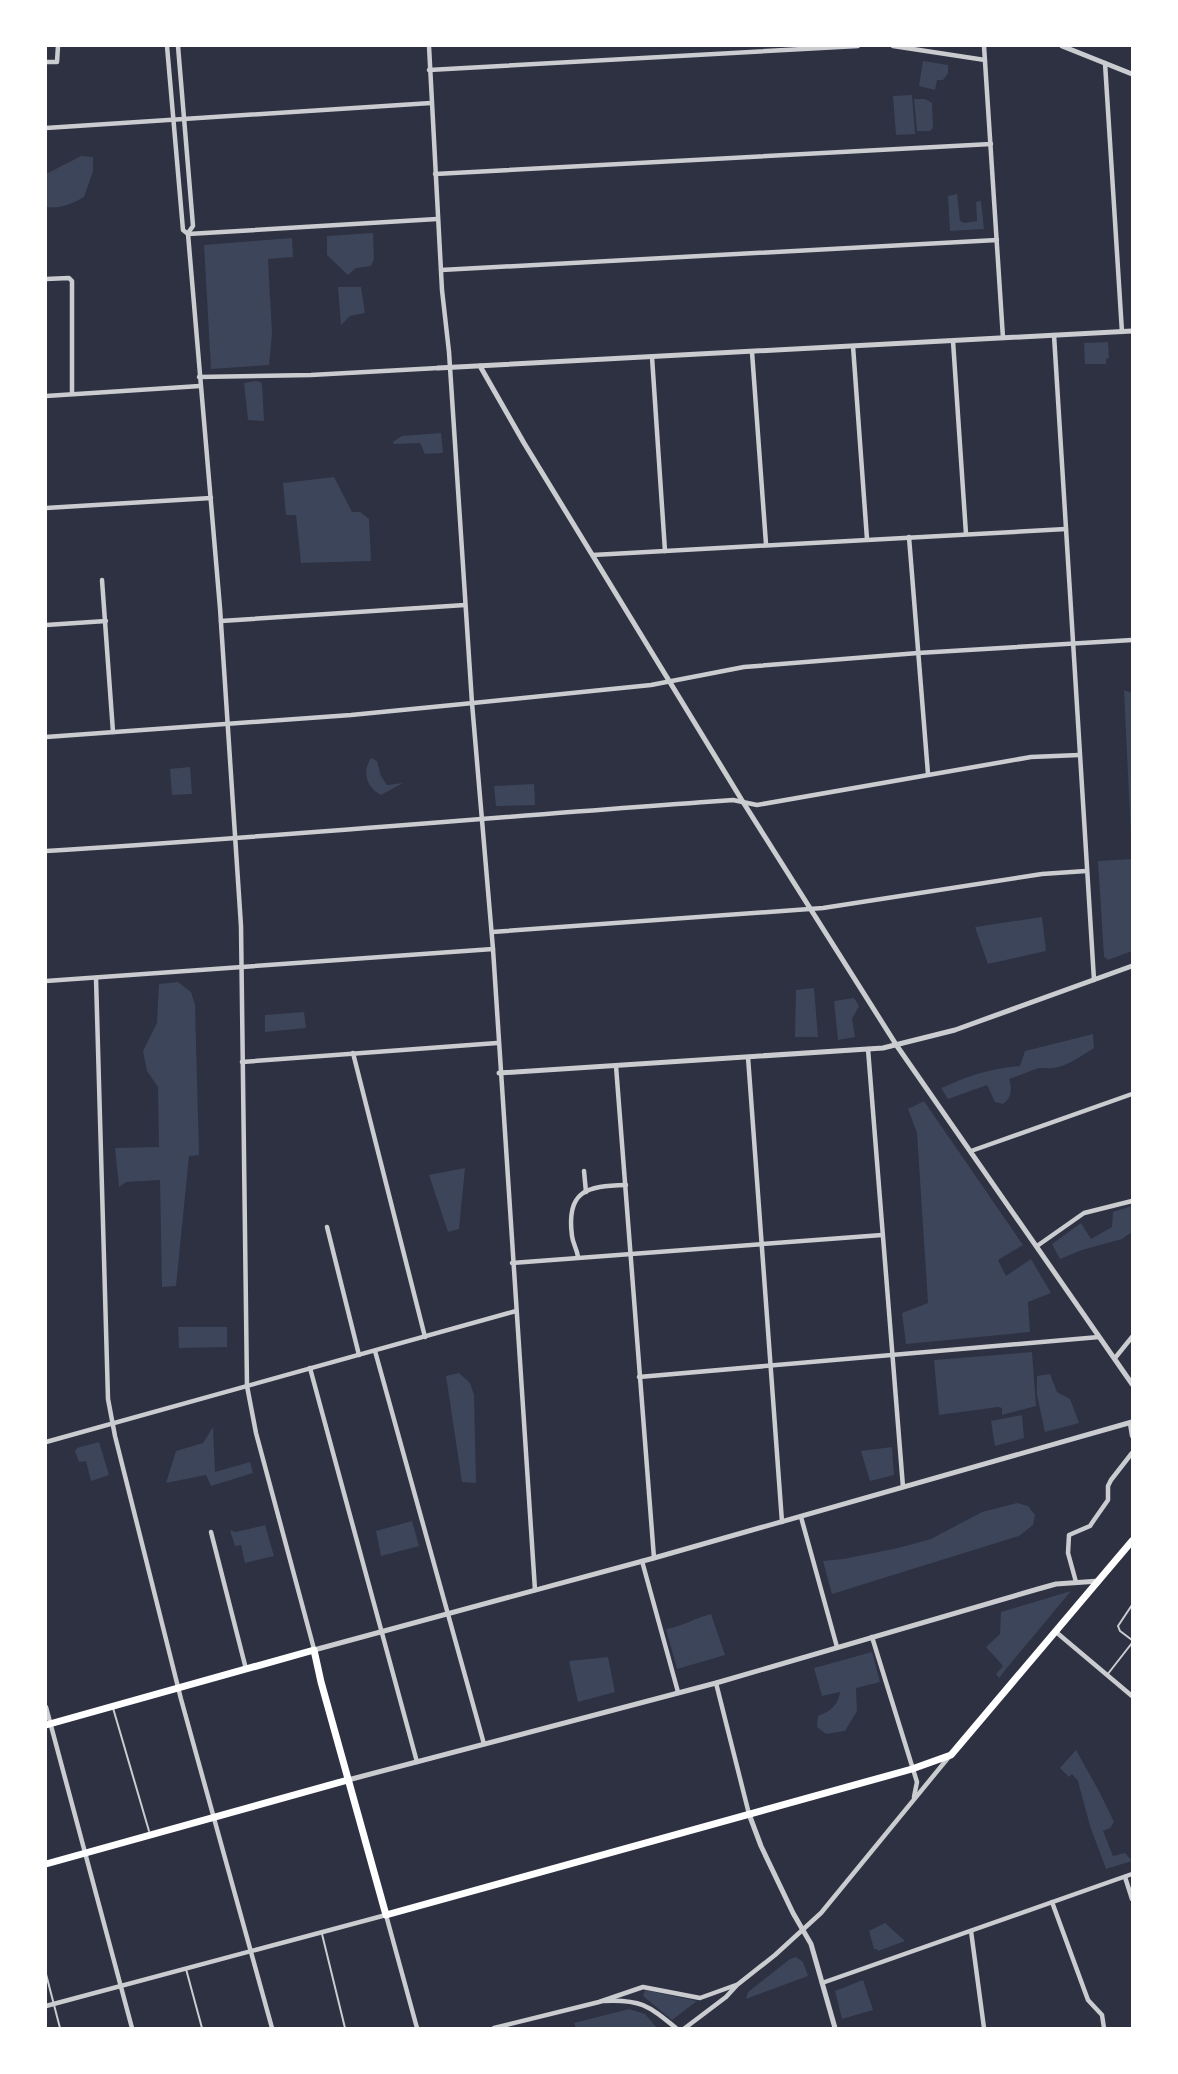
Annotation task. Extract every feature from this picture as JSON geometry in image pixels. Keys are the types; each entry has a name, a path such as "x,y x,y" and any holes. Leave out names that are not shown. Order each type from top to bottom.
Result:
{"main road":[{"path":"48,1724 314,1650 386,1915 912,1769 951,1755 1132,1541"},
{"path":"46,1864 348,1780"}],"street":[{"path":"46,62 57,62 58,46"},
{"path":"167,46 183,230 188,234 437,219"},
{"path":"178,46 193,226 188,234 221,621 235,839 241,968 247,1386 256,1433 314,1650 654,1558 1131,1422 1132,1436"},
{"path":"429,46 437,219 450,368 472,703 492,932 497,1043 535,1591"},
{"path":"429,70 859,46"},
{"path":"893,46 985,60"},
{"path":"984,46 1003,338"},
{"path":"1062,46 1132,74"},
{"path":"1105,63 1122,332"},
{"path":"46,128 431,103"},
{"path":"435,174 991,144"},
{"path":"441,270 997,240"},
{"path":"46,279 69,278 73,285 72,394"},
{"path":"200,377 438,369 1132,331"},
{"path":"1054,335 1094,980"},
{"path":"953,341 966,534"},
{"path":"853,346 867,539"},
{"path":"752,352 766,544"},
{"path":"652,357 665,551"},
{"path":"480,366 743,802 897,1046 1132,1384"},
{"path":"46,396 200,386"},
{"path":"46,508 211,498"},
{"path":"593,555 1066,529"},
{"path":"909,537 928,774"},
{"path":"102,580 113,732"},
{"path":"221,621 465,605"},
{"path":"46,625 106,621"},
{"path":"46,737 472,703 669,681 744,667 1132,640"},
{"path":"46,850 235,839 483,817 734,800 757,805 1031,757 1079,755"},
{"path":"492,932 811,909 1042,874 1086,871"},
{"path":"46,981 493,949"},
{"path":"499,1073 897,1046 956,1030 1132,966"},
{"path":"96,978 108,1399 112,1423 178,1689 272,2028"},
{"path":"242,1062 497,1043"},
{"path":"868,1049 903,1488"},
{"path":"354,1053 425,1337"},
{"path":"748,1057 782,1522"},
{"path":"617,1066 654,1558"},
{"path":"971,1151 1132,1094"},
{"path":"584,1171 586,1192"},
{"path":"578,1257 572,1237 570,1210 576,1198 605,1186 626,1185"},
{"path":"1037,1246 1079,1216 1132,1201"},
{"path":"327,1227 359,1355"},
{"path":"513,1263 882,1235"},
{"path":"46,1442 516,1311"},
{"path":"639,1377 1101,1336"},
{"path":"1115,1358 1132,1337"},
{"path":"375,1350 484,1744"},
{"path":"310,1368 417,1762"},
{"path":"1076,1582 1068,1553 1069,1535 1090,1526 1108,1500 1111,1480 1132,1453"},
{"path":"800,1517 837,1647"},
{"path":"211,1532 246,1670"},
{"path":"642,1561 678,1692"},
{"path":"348,1780 716,1682 1038,1589 1099,1581"},
{"path":"1056,1632 1132,1696"},
{"path":"872,1637 916,1782 913,1801"},
{"path":"716,1682 749,1814 761,1846 802,1931 811,1944 835,2028"},
{"path":"46,1707 48,1724 132,2028"},
{"path":"685,2028 726,1997 802,1931 838,1894 951,1755"},
{"path":"822,1983 1132,1874"},
{"path":"1125,1877 1132,1899"},
{"path":"1052,1902 1088,2000 1102,2015 1104,2028"},
{"path":"46,2006 120,1984 386,1915 418,2028"},
{"path":"971,1931 984,2028"},
{"path":"494,2028 643,1987 700,1998 737,1985"},
{"path":"599,2001 640,2002 676,2028"}],"lane":[{"path":"1107,1676 1132,1642 1118,1628 1132,1605"},
{"path":"113,1708 150,1835"},
{"path":"322,1932 345,2028"},
{"path":"186,1968 202,2028"},
{"path":"46,1974 60,2028"}],"shaded area":[{"path":"923,61 948,65 948,73 943,80 937,80 935,90 919,86"},
{"path":"912,95 915,134 896,135 893,96"},
{"path":"914,99 925,99 932,103 933,128 930,131 917,131"},
{"path":"81,156 93,157 93,171 84,197 66,205 46,207 46,174"},
{"path":"957,194 960,221 964,223 977,221 976,202 981,201 984,229 950,231 948,196"},
{"path":"373,233 374,259 371,266 356,268 348,275 327,255 327,236"},
{"path":"292,238 293,257 268,259 272,333 269,365 211,369 204,245"},
{"path":"338,287 361,287 365,313 350,316 341,325"},
{"path":"1108,342 1109,358 1106,359 1106,364 1085,364 1084,343"},
{"path":"256,381 262,385 264,421 248,420 244,383"},
{"path":"441,433 443,453 425,454 420,443 393,442 402,436"},
{"path":"334,477 352,512 360,512 369,519 371,561 301,563 296,515 286,515 283,483"},
{"path":"1124,690 1132,693 1132,859"},
{"path":"371,758 377,761 387,785 403,783 381,795 376,792 366,774"},
{"path":"190,767 192,794 172,795 170,769"},
{"path":"534,784 535,805 496,806 494,786"},
{"path":"1132,859 1132,951 1108,960 1104,957 1098,861"},
{"path":"1042,917 1046,951 988,964 975,927"},
{"path":"178,982 191,992 195,1005 199,1155 189,1156 176,1286 162,1287 160,1180 126,1182 119,1187 115,1148 159,1147 158,1087 147,1071 143,1051 157,1023 159,984"},
{"path":"814,988 818,1037 795,1037 796,990"},
{"path":"854,998 859,1006 852,1019 855,1037 838,1040 834,1001"},
{"path":"304,1012 306,1028 265,1032 265,1015"},
{"path":"1093,1034 1094,1048 1074,1060 1059,1067 1038,1068 1009,1079 1010,1093 1003,1104 995,1102 987,1085 948,1099 941,1088 980,1073 1020,1066 1025,1051"},
{"path":"924,1101 1023,1245 998,1260 1006,1276 1031,1259 1051,1293 1028,1302 1030,1332 906,1344 902,1313 928,1303 917,1133 908,1109"},
{"path":"465,1168 459,1229 448,1232 429,1175"},
{"path":"1132,1206 1132,1232 1122,1239 1060,1259 1052,1244 1081,1223 1091,1239 1112,1227 1113,1212"},
{"path":"178,1327 227,1327 227,1347 179,1348"},
{"path":"1032,1352 1036,1406 1002,1415 1002,1408 998,1407 939,1415 934,1360"},
{"path":"459,1373 470,1383 474,1395 476,1483 462,1482 446,1376"},
{"path":"1050,1374 1057,1392 1070,1399 1079,1423 1045,1432 1037,1395 1037,1376"},
{"path":"1022,1415 1024,1438 995,1446 991,1421"},
{"path":"213,1427 215,1472 250,1462 253,1473 211,1486 206,1475 166,1483 176,1451 203,1443"},
{"path":"99,1442 109,1475 91,1481 86,1461 79,1462 75,1451 77,1448"},
{"path":"892,1447 894,1475 870,1481 861,1451"},
{"path":"1017,1503 1028,1506 1035,1515 1033,1525 1019,1536 832,1594 823,1561 898,1548 931,1539 982,1512"},
{"path":"412,1521 419,1546 381,1556 376,1531"},
{"path":"265,1525 274,1556 245,1563 241,1545 235,1546 230,1530 236,1532"},
{"path":"1071,1591 999,1678 996,1674 1003,1666 986,1647 1000,1634 1001,1612"},
{"path":"711,1614 725,1655 677,1669 666,1629"},
{"path":"872,1652 880,1682 856,1688 857,1711 845,1731 826,1734 817,1727 818,1716 833,1707 840,1692 822,1696 814,1668"},
{"path":"608,1657 615,1692 578,1702 569,1661"},
{"path":"1076,1750 1114,1822 1110,1828 1103,1831 1113,1856 1125,1853 1132,1861 1106,1869 1090,1826 1078,1781 1072,1774 1069,1777 1060,1768"},
{"path":"885,1923 905,1941 878,1951 874,1949 869,1931"},
{"path":"796,1957 803,1962 808,1976 746,1999 748,1992"},
{"path":"863,1980 873,2010 842,2019 835,1991"},
{"path":"645,1990 697,2001 672,2020 643,1996"},
{"path":"629,2009 645,2014 657,2028 576,2028 574,2023"}]}
